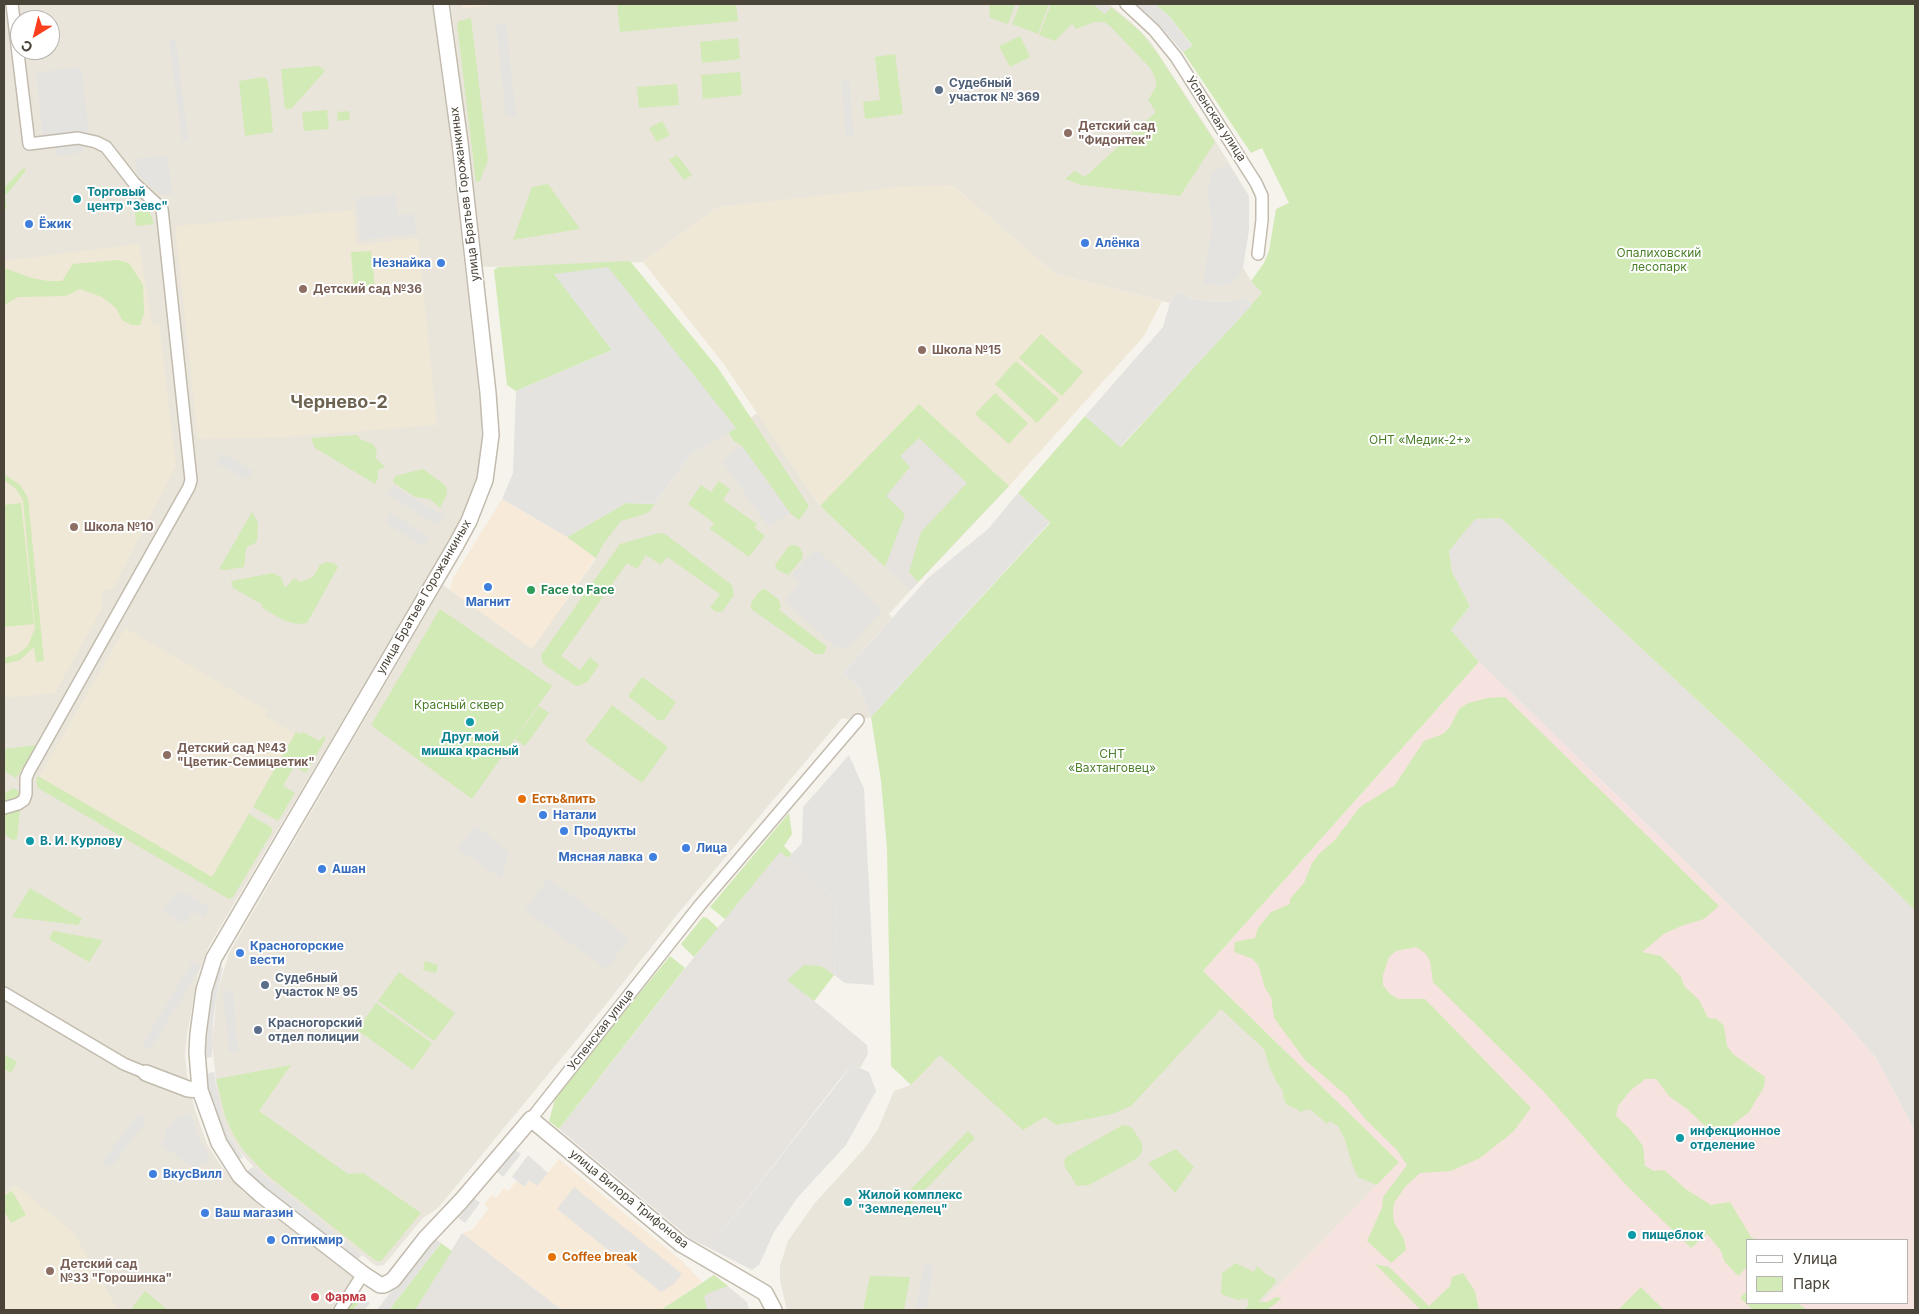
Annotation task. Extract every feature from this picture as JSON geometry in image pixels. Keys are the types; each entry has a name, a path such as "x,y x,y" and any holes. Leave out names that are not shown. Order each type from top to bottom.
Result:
{"street":[{"path":"4,808 24,800 26,778 29,771 189,487 191,480 162,209 134,183 106,147 96,142 78,138 29,144 12,4"},
{"name":"улица Братьев Горожанкиных","path":"363,1274 260,1194 240,1176 219,1143 200,1090 197,1052 198,1034 203,997 210,966 456,545 469,521 485,480 491,434 488,393 466,190 441,4"},
{"name":"Успенская улица","path":"1126,4 1154,30 1176,57 1256,182 1262,196 1262,220 1258,254"},
{"name":"Успенская улица","path":"363,1274 384,1285 393,1280 430,1233 461,1201 531,1118 700,905 858,720"},
{"path":"4,993 124,1064 188,1090 200,1090"},
{"name":"улица Вилора Трифонова","path":"531,1118 682,1244 765,1293 772,1303 774,1310"},
{"path":"340,1310 363,1274"}],"shaded area":[{"path":"4,4 432,4 451,145 481,414 482,452 475,487 458,525 209,946 198,974 185,1056 195,1110 207,1144 219,1163 243,1192 352,1276 352,1281 331,1310 4,1310"},
{"path":"451,4 1109,4 1150,41 1249,196 1249,229 1243,267 1251,281 1262,293 1252,305 1246,298 1228,302 1206,301 1192,299 1177,292 1170,303 1055,274 952,185 718,207 643,262 483,267"},
{"path":"462,4 505,4 463,8"},
{"path":"1093,4 1107,4 1111,7 1105,14"},
{"path":"1136,4 1155,4 1170,17 1192,46 1183,52 1156,22"},
{"path":"506,23 516,116 506,117 496,24"},
{"path":"176,39 188,140 182,141 169,40"},
{"path":"81,67 89,132 43,137 36,73"},
{"path":"841,81 849,81 854,136 846,137"},
{"path":"82,142 83,152 56,156 54,145"},
{"path":"168,156 172,194 161,195 137,174 135,159"},
{"path":"1229,165 1249,196 1249,229 1243,267 1238,277 1231,284 1219,286 1203,283 1212,228 1208,192 1211,174 1219,168"},
{"name":"Школа №15","path":"952,185 1055,274 1162,301 1144,336 1009,486 919,404 820,506 723,363 643,262 718,207 900,187"},
{"path":"396,194 398,215 414,214 417,234 360,240 356,198"},
{"name":"Детский сад №36","path":"354,210 357,245 418,238 437,425 285,437 198,439 175,226"},
{"name":"Школа №10","path":"139,244 152,325 159,324 176,466 113,588 102,591 102,608 55,693 4,698 4,261"},
{"path":"608,267 736,428 691,454 654,504 626,503 567,537 502,499 513,473 516,391 612,350 554,274"},
{"path":"1177,292 1192,299 1206,301 1228,302 1246,298 1252,305 1120,447 1085,416 1163,327 1170,303"},
{"path":"919,404 1009,486 910,591 820,506"},
{"path":"758,413 820,506 910,591 889,614 892,618 843,673 860,688 871,717 858,720 842,718 676,916 438,1208 423,1218 384,1265 376,1266 262,1176 241,1153 229,1136 218,1101 212,1043 217,993 229,953 443,585 532,648 596,559 567,537 654,504 691,454"},
{"path":"742,446 790,513 769,527 722,461"},
{"path":"222,453 253,471 247,480 216,463"},
{"path":"394,486 444,516 438,525 388,495"},
{"path":"1018,493 1050,522 871,717 860,688 843,673 928,578 988,529"},
{"path":"502,499 567,537 596,558 532,649 450,590 453,578"},
{"path":"391,513 429,537 424,546 386,523"},
{"path":"1501,518 1751,750 1915,910 1915,1131 1876,1058 1834,1010 1690,866 1479,662 1451,630 1470,606 1452,572 1449,551 1474,519"},
{"path":"816,549 882,610 847,648 835,647 785,600 800,583 792,575"},
{"name":"Детский сад №43 \"Цветик-Семицветик\"","path":"125,628 268,711 265,716 295,734 212,877 39,777"},
{"path":"1479,662 1690,866 1834,1010 1876,1058 1915,1131 1915,1310 1255,1310 1399,1162 1203,971"},
{"path":"849,755 864,789 874,985 845,983 834,975 837,900 788,858 802,843 803,807"},
{"path":"476,825 508,853 502,879 458,849"},
{"path":"780,851 837,900 834,975 814,1001 867,1045 868,1054 860,1068 852,1065 839,1080 709,1248 691,1239 559,1129"},
{"path":"548,878 630,938 606,969 525,910"},
{"path":"183,892 210,908 204,918 193,911 185,924 163,911 172,897"},
{"path":"193,961 201,966 150,1050 142,1045"},
{"path":"215,965 223,968 213,1022 212,1057 203,1058 203,1041"},
{"path":"1203,971 1399,1162 1255,1310 787,1310 780,1280 780,1266 788,1241 814,1204 865,1148 878,1129 894,1091 911,1085 940,1055"},
{"path":"223,991 233,991 238,1051 229,1052"},
{"path":"852,1065 869,1072 876,1091 846,1145 798,1197 774,1232 759,1265 752,1270 709,1248"},
{"path":"214,1072 222,1118 229,1136 243,1157 235,1162 207,1092 205,1074"},
{"path":"191,1113 199,1138 211,1160 193,1168 161,1144 166,1136 165,1131 176,1118"},
{"path":"138,1114 147,1120 110,1168 102,1162"},
{"path":"514,1149 521,1154 503,1177 497,1172"},
{"path":"528,1155 548,1173 537,1186 529,1180 524,1187 512,1177"},
{"path":"559,1159 683,1262 702,1282 661,1310 562,1310 462,1233 472,1230 489,1208 484,1204 492,1195 496,1198 504,1188 508,1191 517,1181 524,1187 529,1180 537,1186"},
{"path":"253,1167 362,1255 356,1261 244,1173"},
{"name":"Детский сад №33 \"Горошинка\"","path":"16,1185 74,1233 118,1310 4,1310 4,1192"},
{"path":"574,1187 682,1274 674,1284 661,1292 557,1209"},
{"path":"474,1198 480,1203 465,1223 458,1218"},
{"path":"462,1233 562,1310 415,1310"},
{"path":"433,1237 441,1243 389,1310 377,1310"},
{"path":"924,1264 934,1266 926,1310 916,1310"},
{"path":"714,1275 747,1302 749,1310 661,1310"},
{"path":"363,1298 370,1303 365,1310 353,1310"}],"green space":[{"path":"617,4 736,4 738,21 620,32"},
{"path":"989,4 1015,5 1008,24 990,18"},
{"path":"1020,4 1049,4 1038,34 1012,24"},
{"path":"1051,4 1093,4 1105,14 1111,7 1141,32 1158,54 1215,142 1180,196 1081,185 1065,179 1075,171 1085,177 1156,112 1148,100 1156,87 1156,80 1151,69 1104,22 1094,22 1076,29 1072,24 1055,41 1039,35"},
{"path":"1155,4 1915,4 1915,910 1751,750 1501,518 1475,519 1449,551 1452,572 1470,606 1451,630 1479,662 1203,971 1399,1162 1377,1185 1358,1177 1338,1126 1330,1121 1327,1124 1310,1109 1299,1112 1297,1109 1287,1105 1283,1097 1283,1091 1269,1066 1264,1049 1221,1009 1131,1106 1112,1114 1056,1125 1045,1117 1023,1130 940,1055 911,1085 891,1066 887,848 881,781 871,717 1050,523 1018,493 1085,416 1121,447 1262,293 1251,281 1264,263 1269,251 1276,209 1289,203 1262,148 1251,153 1183,52 1192,45 1170,17"},
{"path":"471,18 488,160 480,181 476,182 457,24 459,21"},
{"path":"1020,36 1030,57 1010,67 999,46"},
{"path":"738,38 740,59 702,63 700,42"},
{"path":"895,54 903,114 865,119 863,102 880,100 875,57"},
{"path":"319,66 325,71 292,108 285,109 281,69"},
{"path":"740,72 742,95 703,99 701,75"},
{"path":"264,77 268,81 273,132 245,136 239,81"},
{"path":"677,84 679,105 639,108 637,87"},
{"path":"327,110 329,129 304,131 302,112"},
{"path":"349,111 350,120 338,121 337,112"},
{"path":"662,121 670,135 657,142 649,128"},
{"path":"677,155 692,175 684,180 669,160"},
{"path":"23,168 26,170 25,172 5,196 7,209 4,209 4,188"},
{"path":"548,184 580,229 513,240 532,187"},
{"path":"136,198 149,211 154,224 136,226 134,199"},
{"path":"371,251 375,288 354,290 351,252"},
{"path":"117,260 129,263 143,285 144,313 140,325 131,325 122,320 116,308 102,297 80,289 66,296 18,297 4,305 4,268 32,278 62,281 73,264"},
{"path":"630,261 718,368 809,506 799,520 790,513 742,446 733,440 728,431 735,428 555,275 612,350 516,391 507,385 494,270 498,267"},
{"path":"1041,334 1083,372 1062,396 1019,358"},
{"path":"1016,361 1059,399 1037,423 995,384"},
{"path":"995,393 1028,423 1009,444 975,414"},
{"path":"919,404 1009,486 918,582 909,572 921,532 967,483 919,438 900,456 910,467 886,496 905,514 885,567 820,506"},
{"path":"357,435 360,439 373,444 377,450 375,457 385,467 378,470 378,478 375,484 315,448 311,438"},
{"path":"423,469 446,486 447,494 440,508 430,499 415,497 393,482 395,476"},
{"path":"4,474 20,485 28,498 44,661 36,662 34,647 20,660 4,664 4,658 18,654 28,646 35,628 23,500 16,489 4,480"},
{"path":"719,481 730,489 723,500 757,524 755,528 765,536 749,557 710,529 714,523 688,504 701,485 711,492"},
{"path":"21,503 34,624 4,627 4,505"},
{"path":"626,503 654,504 651,510 645,514 621,521 604,543 596,558 567,537"},
{"path":"252,512 258,523 257,541 246,549 244,567 219,569"},
{"path":"659,533 665,534 732,585 734,595 722,612 716,612 710,608 720,594 667,557 661,565 646,555 637,569 627,563 561,656 580,670 590,657 599,665 587,682 576,686 543,664 541,655 620,544"},
{"path":"795,545 800,548 803,554 802,559 788,575 777,570 775,565 789,546"},
{"path":"326,562 334,563 338,567 307,623 297,624 285,621 262,608 263,605 233,588 231,581 273,573 281,577 285,588 294,578 300,582 313,577 320,565"},
{"path":"765,589 779,600 781,606 779,610 826,646 823,654 815,654 751,609 751,603 757,594"},
{"name":"Красный сквер","path":"440,609 552,686 472,799 371,725"},
{"path":"642,677 676,702 664,720 658,720 628,696"},
{"path":"1505,697 1719,906 1704,919 1665,933 1642,952 1661,956 1681,977 1684,986 1699,1000 1708,1018 1717,1019 1724,1026 1727,1046 1733,1054 1765,1077 1764,1087 1749,1112 1732,1125 1730,1129 1721,1132 1710,1131 1687,1109 1669,1096 1656,1079 1645,1079 1630,1091 1618,1106 1616,1116 1631,1130 1643,1146 1645,1166 1654,1171 1664,1170 1687,1190 1711,1205 1730,1202 1751,1237 1756,1239 1746,1239 1746,1268 1738,1276 1724,1261 1721,1251 1707,1234 1691,1248 1625,1184 1544,1092 1433,982 1430,961 1425,953 1416,947 1396,951 1389,957 1383,975 1383,985 1389,993 1398,999 1425,999 1531,1108 1513,1132 1480,1158 1451,1171 1420,1173 1405,1187 1394,1203 1393,1213 1394,1222 1404,1239 1406,1250 1391,1263 1367,1241 1382,1208 1383,1197 1407,1165 1396,1149 1366,1120 1347,1096 1305,1060 1274,1018 1271,997 1265,988 1259,967 1253,959 1234,952 1235,942 1255,938 1258,928 1271,912 1290,904 1290,899 1304,883 1312,863 1319,854 1335,840 1360,807 1395,785 1424,741 1443,734 1450,727 1459,709 1468,703 1488,698"},
{"path":"612,705 668,747 642,783 585,741"},
{"path":"539,706 549,713 525,746 515,739"},
{"path":"296,732 302,734 303,732 319,741 324,736 326,738 306,773 294,766 283,786 295,793 278,821 253,807"},
{"path":"37,745 16,778 4,771 4,749"},
{"path":"38,776 212,877 249,814 272,828 272,832 233,897 229,899 38,788 36,781"},
{"path":"14,788 20,793 18,799 4,802 4,793"},
{"path":"20,810 17,839 13,840 4,834 4,814"},
{"path":"789,813 792,834 784,846 792,854 788,858 780,852 725,919 710,907"},
{"path":"30,888 82,919 78,925 12,917"},
{"path":"703,917 707,918 718,928 694,957 681,944"},
{"path":"53,931 103,940 89,962 49,939"},
{"path":"670,956 685,968 559,1129 549,1121 556,1095"},
{"path":"425,961 438,965 436,973 423,970"},
{"path":"804,965 821,966 834,975 814,1001 787,980"},
{"path":"399,972 455,1013 434,1041 378,1001"},
{"path":"376,1003 432,1043 413,1070 357,1030"},
{"path":"4,1054 17,1062 11,1073 4,1069"},
{"path":"291,1065 259,1111 348,1174 363,1173 421,1213 381,1261 376,1261 266,1174 243,1150 233,1134 225,1116 216,1079"},
{"path":"1123,1125 1133,1129 1142,1144 1140,1155 1089,1185 1077,1186 1065,1167 1066,1157"},
{"path":"968,1131 975,1138 910,1205 903,1197"},
{"path":"1176,1149 1194,1167 1175,1193 1148,1163"},
{"path":"12,1191 26,1215 11,1223 4,1211 4,1196"},
{"path":"441,1243 452,1251 415,1310 389,1310"},
{"path":"1236,1263 1254,1272 1257,1266 1267,1275 1275,1278 1276,1282 1258,1302 1267,1302 1276,1297 1282,1298 1267,1310 1245,1310 1249,1305 1247,1298 1238,1300 1221,1294 1222,1273"},
{"path":"1375,1264 1389,1267 1429,1306 1450,1286 1452,1277 1463,1273 1475,1291 1479,1310 1421,1310"},
{"path":"714,1275 728,1286 708,1293 704,1297 707,1310 661,1310"},
{"path":"870,1276 910,1277 904,1310 863,1310"},
{"path":"1641,1287 1664,1310 1618,1310"},
{"path":"145,1291 168,1310 131,1309"},
{"path":"1746,1292 1746,1304 1740,1298"},
{"path":"355,1293 363,1298 353,1310 345,1310"},
{"path":"1746,1304 1799,1304 1808,1310 1753,1310"}],"place":[{"name":"Судебный участок № 369","path":"939,90"},
{"name":"Детский сад \"Фидонтек\"","path":"1068,133"},
{"name":"Торговый центр \"Зевс\"","path":"77,199"},
{"name":"Ёжик","path":"29,224"},
{"name":"Алёнка","path":"1085,243"},
{"name":"Незнайка","path":"441,263"},
{"name":"Детский сад №36","path":"303,289"},
{"name":"Школа №15","path":"922,350"},
{"name":"Школа №10","path":"74,527"},
{"name":"Магнит","path":"488,587"},
{"name":"Face to Face","path":"531,590"},
{"name":"Друг мой мишка красный","path":"470,722"},
{"name":"Детский сад №43 \"Цветик-Семицветик\"","path":"167,755"},
{"name":"Есть&пить","path":"522,799"},
{"name":"Натали","path":"543,815"},
{"name":"Продукты","path":"564,831"},
{"name":"В. И. Курлову","path":"30,841"},
{"name":"Лица","path":"686,848"},
{"name":"Мясная лавка","path":"653,857"},
{"name":"Ашан","path":"322,869"},
{"name":"Красногорские вести","path":"240,953"},
{"name":"Судебный участок № 95","path":"265,985"},
{"name":"Красногорский отдел полиции","path":"258,1030"},
{"name":"инфекционное отделение","path":"1680,1138"},
{"name":"ВкусВилл","path":"153,1174"},
{"name":"Жилой комплекс \"Земледелец\"","path":"848,1202"},
{"name":"Ваш магазин","path":"205,1213"},
{"name":"пищеблок","path":"1632,1235"},
{"name":"Оптикмир","path":"271,1240"},
{"name":"Coffee break","path":"552,1257"},
{"name":"Детский сад №33 \"Горошинка\"","path":"50,1271"},
{"name":"Фарма","path":"315,1297"}],"district":[{"name":"Чернево-2","path":"339,403"}],"park label":[{"name":"Опалиховский лесопарк","path":"1659,260"},
{"name":"ОНТ «Медик-2+»","path":"1420,440"},
{"name":"СНТ «Вахтанговец»","path":"1112,761"}]}
